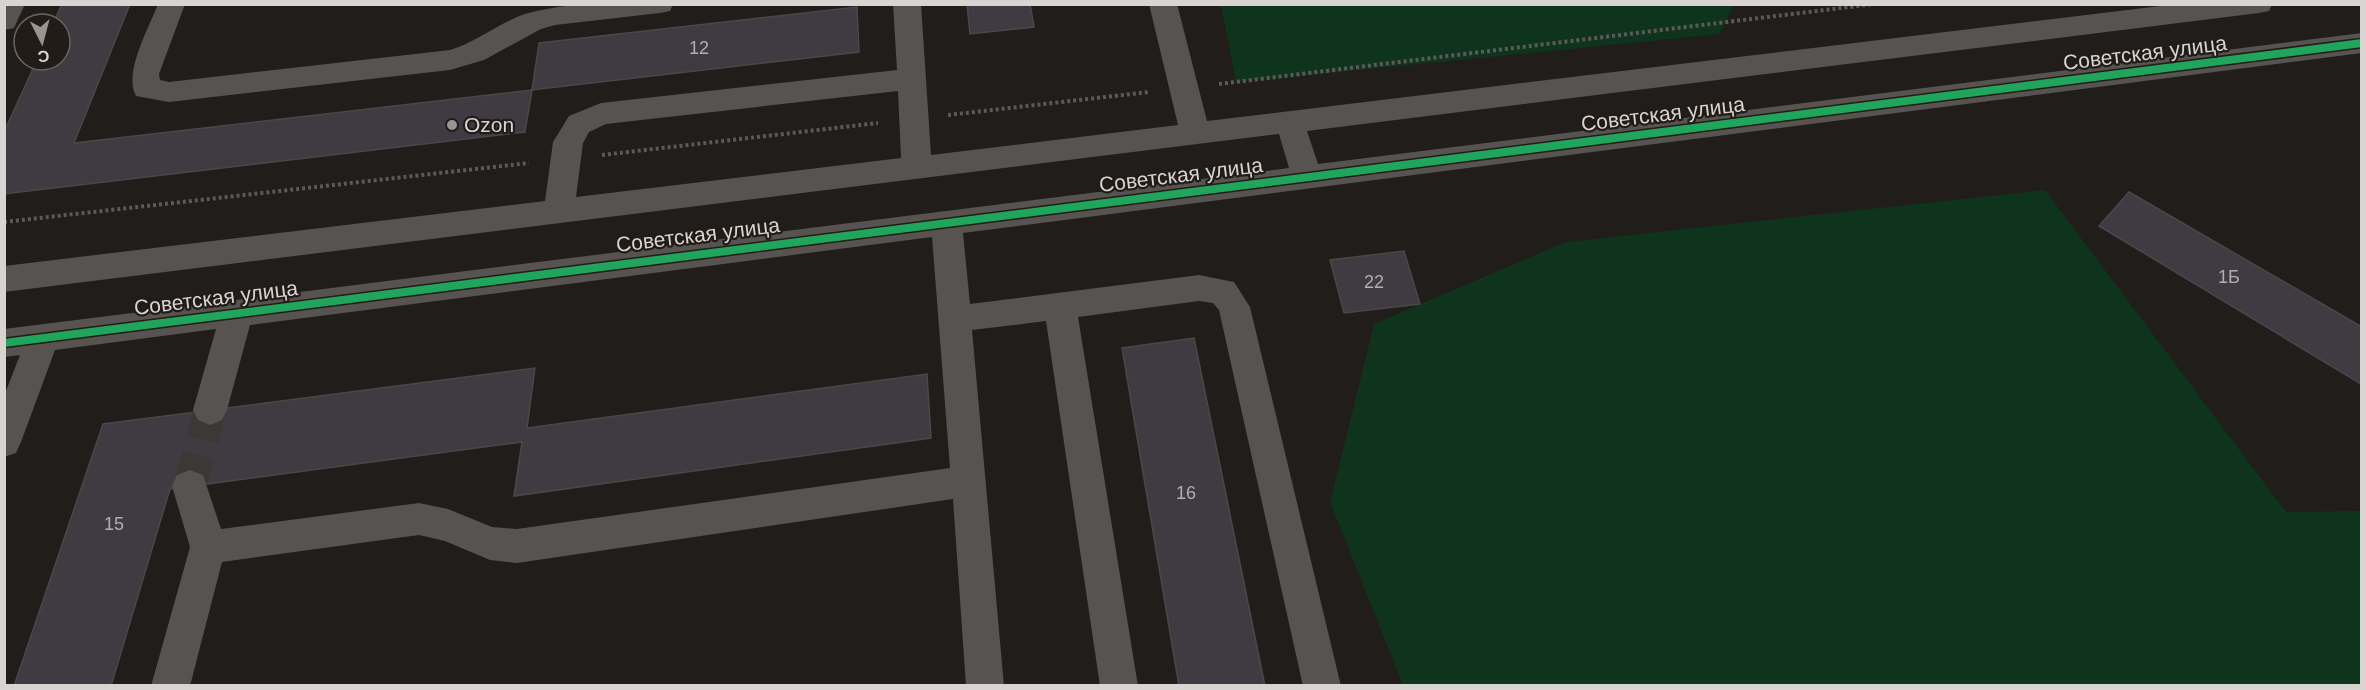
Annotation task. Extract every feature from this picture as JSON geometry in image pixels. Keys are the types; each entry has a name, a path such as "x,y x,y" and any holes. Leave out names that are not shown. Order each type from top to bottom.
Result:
{"street":[{"path":"4,21 12,4"},
{"path":"172,4 145,74 146,89 169,92 450,60 474,53 532,22 555,16 660,4"},
{"path":"907,4 917,168"},
{"path":"1163,4 1195,134"},
{"name":"Советская улица","path":"4,279 2259,4"},
{"name":"Советская улица","path":"4,343 2361,43"},
{"path":"559,212 568,142 579,124 601,114 910,79"},
{"path":"1290,123 1307,177"},
{"path":"946,222 985,686"},
{"path":"955,319 1199,288 1223,291 1234,307 1322,686"},
{"path":"1060,306 1119,686"},
{"path":"210,410 237,314"},
{"path":"4,442 43,338"},
{"path":"208,547 419,519 448,525 490,543 517,546 969,481"},
{"path":"170,686 208,547 190,486"}],"green space":[{"path":"1221,4 1733,5 1720,34 1236,82"},
{"path":"2045,190 2286,512 2361,511 2361,685 1403,685 1330,502 1374,324 1566,242"}],"building":[{"path":"62,4 130,4 74,143 532,90 525,132 4,194 4,132 32,72 72,72 72,12 58,12"},
{"path":"967,4 1030,4 1034,27 970,34"},
{"path":"857,7 859,52 532,90 539,43"},
{"path":"2129,192 2362,327 2361,384 2099,226"},
{"path":"1404,251 1420,304 1344,313 1330,260"},
{"path":"1194,338 1265,686 1179,686 1122,348"},
{"path":"535,368 527,428 927,374 931,438 514,496 522,442 170,489 111,686 14,686 103,424"}],"tunnel":[{"path":"190,486 210,410"}],"cycle path":[{"path":"4,343 2362,43"}],"place":[{"name":"Ozon","path":"452,125"}]}
